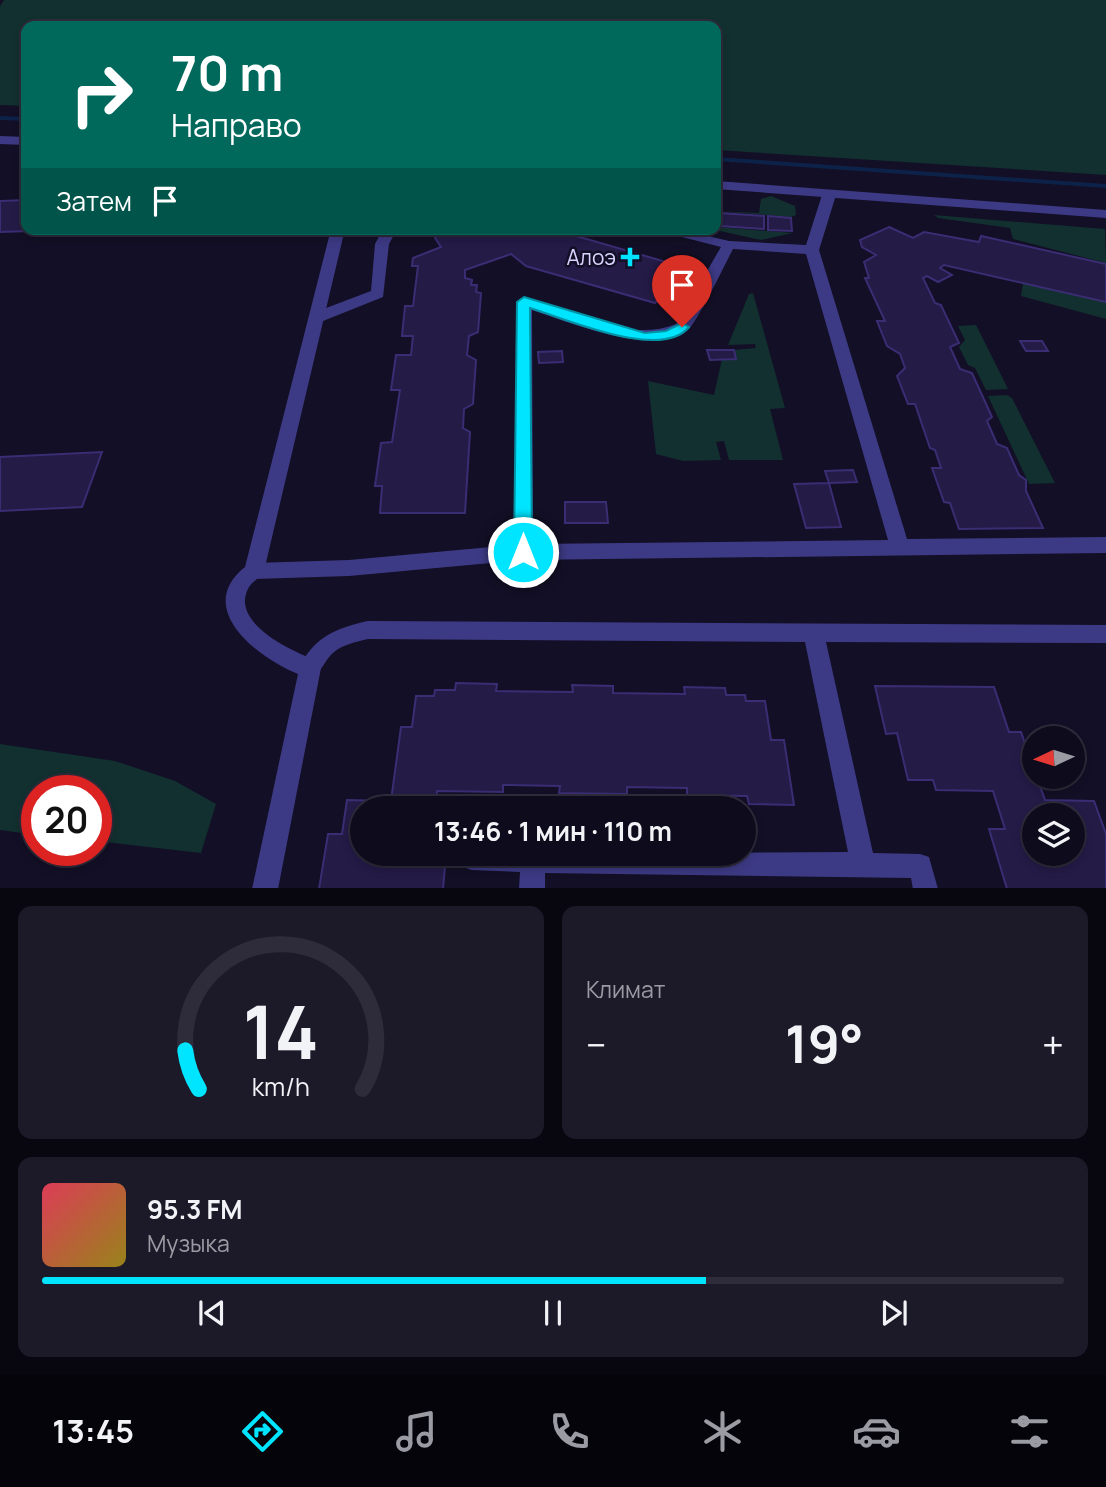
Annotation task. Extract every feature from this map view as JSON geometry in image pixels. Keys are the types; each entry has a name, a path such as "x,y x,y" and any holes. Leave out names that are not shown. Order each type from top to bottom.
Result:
{"street":[{"path":"0,140 21,141"},
{"path":"721,186 1106,214"},
{"path":"830,195 812,250 900,547"},
{"path":"310,668 273,653 240,620 235,603 239,585 254,571 337,235"},
{"path":"318,317 378,294 382,244 387,235"},
{"path":"683,235 729,246 812,250"},
{"path":"523,552 524,302 634,335 670,335 682,327 729,246"},
{"path":"254,571 349,568 523,552 1106,545"},
{"path":"265,888 310,668 319,649 337,637 368,630 1106,634"},
{"path":"814,634 863,864"},
{"path":"756,863 920,866 926,888"},
{"path":"533,866 533,888"}],"green space":[{"path":"4,0 1106,0 1106,175 721,150 721,21 21,21 21,106 0,105 0,6"},
{"path":"771,196 795,206 796,215 791,217 721,211 759,213 761,199"},
{"path":"934,215 1105,229 1106,263 1013,239 1010,228 938,218"},
{"path":"721,227 793,233 761,240 721,231"},
{"path":"1023,283 1106,301 1106,319 1021,296"},
{"path":"753,293 785,408 770,409 783,460 729,460 724,441 716,442 721,460 683,461 656,454 648,381 714,395 722,359 736,359 734,350 756,348 755,344 728,345 749,294"},
{"path":"976,325 1008,389 986,390 975,368 968,365 959,347 965,340 958,326"},
{"path":"1007,395 1012,398 1055,483 1029,484 988,396"},
{"path":"0,744 115,761 175,781 216,804 201,853 112,843 112,775 21,775 21,833 0,830"}],"building":[{"path":"21,200 21,231 0,232 0,201"},
{"path":"721,213 764,216 764,229 721,226"},
{"path":"768,216 791,218 792,231 768,230"},
{"path":"889,227 913,238 924,232 979,242 981,236 1106,264 1106,302 944,265 940,268 952,275 938,282 927,276 923,278 935,303 941,305 959,343 950,347 960,369 972,373 992,417 987,421 997,444 1007,448 1019,475 1026,480 1026,491 1043,528 959,529 950,503 944,502 932,468 941,468 935,450 930,448 915,404 908,404 897,376 905,368 900,354 887,346 877,321 885,321 865,278 869,278 864,262 876,255 862,247 860,240"},
{"path":"437,235 573,235 680,266 675,275 679,279 674,285 668,285 655,303 526,266 511,254 465,270 465,278 472,280 471,285 477,285 476,292 481,293 478,332 469,336 467,355 476,360 473,404 464,409 463,428 470,432 465,513 380,513 382,486 375,486 381,443 392,442 400,390 391,390 396,355 411,355 413,336 402,336 405,306 413,306 418,266 412,266 413,258 441,247 435,238"},
{"path":"1020,341 1042,341 1048,351 1026,351"},
{"path":"707,350 734,350 736,359 710,360"},
{"path":"562,351 563,362 539,363 538,352"},
{"path":"102,452 82,507 0,511 0,457"},
{"path":"853,470 857,482 829,483 825,471"},
{"path":"829,483 841,527 806,528 794,484"},
{"path":"565,502 606,502 608,523 565,523"},
{"path":"456,683 497,684 496,691 573,692 572,685 613,686 613,693 685,694 684,687 725,688 726,695 745,695 746,701 765,701 771,740 784,740 794,805 756,804 756,796 687,795 687,788 627,787 627,794 559,793 560,786 503,785 503,792 437,791 437,796 392,796 401,727 412,727 416,696 434,696 435,690 455,690"},
{"path":"875,686 994,687 1009,732 1021,732 1022,735 1022,789 1041,789 1045,800 1094,801 1106,834 1106,888 1007,888 989,829 1005,829 993,791 936,790 933,780 908,780 897,733 886,734"},
{"path":"347,800 350,800 350,866 445,866 443,888 319,888 328,834 342,834"}],"waterway":[{"path":"0,118 21,119"},
{"path":"721,159 1106,186"}],"place":[{"name":"Алоэ","path":"630,257"}],"route":[{"path":"523,552 524,302 613,330 645,337 670,335 682,327"}]}
